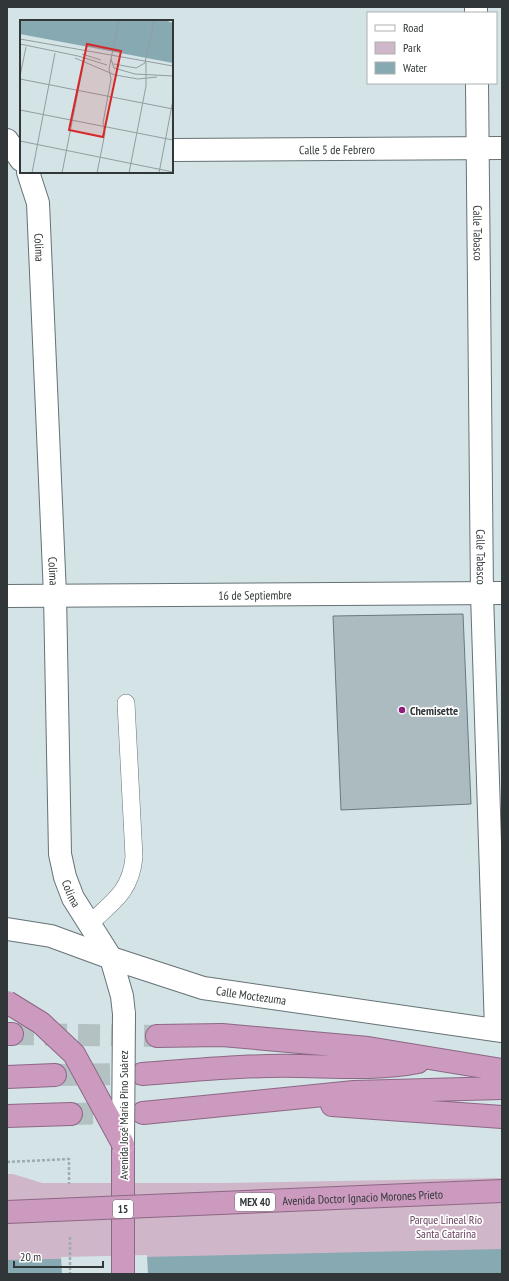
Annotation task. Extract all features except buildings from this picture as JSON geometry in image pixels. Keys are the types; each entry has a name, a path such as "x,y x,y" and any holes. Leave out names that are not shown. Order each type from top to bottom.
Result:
{"highway":[{"path":"7,1002 41,1023 74,1054 123,1144"},
{"path":"157,1036 222,1035 368,1048 502,1070"},
{"path":"142,1074 267,1066 357,1068 396,1066 435,1059"},
{"path":"7,1077 55,1075"},
{"path":"143,1113 354,1092 502,1088"},
{"path":"264,1100 502,1117"},
{"path":"7,1116 71,1114"},
{"name":"Avenida José María Pino Suárez","path":"123,1144 123,1274"},
{"name":"Avenida Doctor Ignacio Morones Prieto","path":"7,1212 502,1191"}],"street":[{"name":"Calle Tabasco","path":"477,84 492,593 499,1030"},
{"name":"Calle 5 de Febrero","path":"173,150 502,148"},
{"name":"Colima","path":"28,173 38,203 55,595 60,854 65,878 73,898 111,958"},
{"name":"16 de Septiembre","path":"7,596 492,593"},
{"name":"Calle Moctezuma","path":"7,929 51,936 111,958 204,988 499,1030"},
{"name":"Avenida José María Pino Suárez","path":"111,958 122,996 124,1014 123,1144"}],"lane":[{"path":"90,923 122,893 133,872 134,857 126,703"}],"path":[{"path":"70,1238 70,1274"}],"green space":[{"name":"Parque Lineal Río Santa Catarina","path":"7,1174 13,1174 42,1183 222,1183 502,1178 502,1274 7,1274"}],"water":[{"path":"502,1249 502,1274 7,1274 7,1260"}],"pier":[{"path":"147,1255 148,1274 62,1274 61,1257"}],"tunnel":[{"path":"12,1034 157,1036"},
{"path":"55,1075 142,1074"},
{"path":"71,1114 124,1113"}],"place":[{"name":"Chemisette","path":"402,710"}]}
